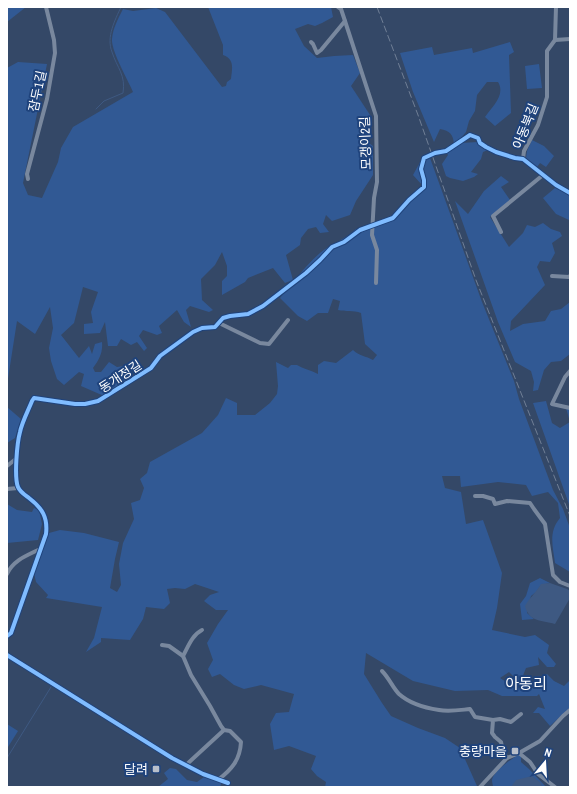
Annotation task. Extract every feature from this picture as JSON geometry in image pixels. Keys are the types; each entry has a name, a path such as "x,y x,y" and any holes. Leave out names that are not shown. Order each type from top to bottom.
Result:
{"street":[{"name":"잠두1길","path":"28,179 27,174 47,98 55,53 54,40 46,7"},
{"name":"모갱이2길","path":"338,7 341,8 376,116 377,182 372,226 372,235 377,250 376,283"},
{"name":"아동북길","path":"523,159 524,151 538,125 547,97 547,51 555,40 556,7"},
{"path":"311,42 317,53 345,21"},
{"path":"555,40 570,39"},
{"name":"아동북길","path":"372,226 393,218 409,200 424,187 421,169 424,158 435,153 446,151 470,135 486,147 496,152 523,159 558,187 570,193"},
{"path":"501,232 493,216 543,175"},
{"name":"동개정길","path":"18,488 16,481 20,432 34,398 75,404 86,404 98,401 150,368 160,356 194,332 202,328 215,326 222,318 248,314 265,305 306,273 332,247 344,242 360,230 372,226"},
{"path":"552,276 570,276"},
{"path":"219,323 260,342 269,344 288,320"},
{"path":"570,371 565,377 552,404 570,408"},
{"path":"7,466 17,458"},
{"path":"7,489 18,488 41,509 47,523 46,534 11,633 7,636"},
{"path":"475,496 483,496 493,499 495,504 507,501 530,503 545,524 553,575 560,582 570,586"},
{"path":"7,574 10,567 18,560 40,549"},
{"path":"183,656 194,636 197,632 202,630"},
{"path":"162,645 169,646 183,656 193,679 224,730 230,731 241,742 240,756 227,773 218,780"},
{"path":"7,655 172,758 218,780 228,783"},
{"path":"382,671 393,684 398,693 406,699 422,706 440,710 470,709 475,717 493,720 500,719 511,722 521,714"},
{"path":"480,787 507,758 540,741 570,710"},
{"path":"493,720 491,726 492,733 501,742 503,752 507,758"},
{"path":"186,765 224,730"},
{"path":"518,753 530,762 538,774 555,787"}],"shaded area":[{"path":"7,7 26,7 7,22"},
{"path":"208,7 331,7 333,17 315,26 308,24 295,29 304,46 317,58 353,55 360,73 351,86 372,118 365,140 373,146 373,175 356,201 350,215 332,221 326,215 323,224 329,232 320,233 316,227 308,229 301,238 300,245 286,255 293,280 285,283 273,268 248,278 245,282 222,295 222,281 227,276 227,266 222,252 215,265 201,279 202,300 213,310 209,312 190,306 186,310 191,327 184,322 177,310 159,326 162,333 157,335 143,330 139,336 147,348 144,351 137,342 131,345 121,339 117,346 108,346 105,322 100,333 84,334 84,324 93,323 91,312 98,292 83,287 74,323 61,335 79,358 89,346 92,354 95,344 102,342 100,356 93,368 95,372 101,372 109,362 117,367 124,366 133,375 104,396 81,386 84,374 79,372 64,385 57,379 51,361 49,348 53,328 50,307 35,334 17,321 7,385 7,68 18,62 47,64 23,183 28,195 42,198 58,162 61,148 73,127 133,92 112,44 113,31 123,9 133,11 156,8 165,12 222,87 226,86 227,82 231,79 232,65 229,59 223,55 223,45"},
{"path":"510,42 514,52 509,55 511,113 495,126 485,117 497,101 500,92 498,82 487,82 477,95 475,111 469,121 466,132 460,139 454,144 453,138 450,134 440,129 434,142 413,92 400,53 432,47 434,55 472,48 473,53"},
{"path":"539,64 542,88 527,89 525,66"},
{"path":"532,140 544,146 554,156 546,167 540,163 537,167 526,158 527,151"},
{"path":"478,142 488,150 483,152 481,159 471,172 478,174 463,181 446,176 442,164 448,155 447,153 460,143"},
{"path":"424,155 430,158 482,302 514,381 519,399 553,490 563,509 570,528 570,572 555,563 552,540 556,523 560,518 558,503 548,492 532,496 526,485 498,482 461,487 460,476 442,476 445,488 461,492 466,524 483,520 502,573 492,630 525,637 535,635 549,645 547,653 556,664 554,667 547,667 538,657 539,665 526,668 520,683 509,672 500,678 517,689 525,683 531,688 539,689 541,685 540,679 547,674 554,681 564,686 570,680 570,709 550,726 539,713 533,713 538,707 545,709 539,694 537,696 502,696 488,690 455,691 413,681 366,653 364,674 391,716 445,738 460,748 477,786 325,787 326,782 317,776 311,769 316,756 289,746 274,750 270,724 276,713 289,712 294,694 261,685 244,689 234,685 220,674 212,677 208,669 213,660 207,643 228,610 216,610 204,601 210,595 219,592 195,584 185,589 167,589 170,603 164,609 146,607 143,619 130,640 101,638 101,642 86,652 94,638 102,607 46,598 48,595 36,582 34,573 49,533 60,530 84,533 119,542 110,588 117,592 121,585 119,564 123,543 134,519 131,503 140,500 144,488 140,479 147,473 150,462 202,433 218,415 226,398 237,403 237,415 255,415 270,403 277,394 278,386 276,362 288,368 291,365 297,365 318,374 318,365 324,361 336,363 353,350 358,354 373,360 377,355 365,344 361,313 338,310 340,301 333,299 328,313 318,313 307,321 298,316 280,298 310,263 324,250 348,236 356,229 369,229 401,213 404,202 422,185 413,175"},
{"path":"501,176 509,182 501,187 510,200 490,217 509,247 523,233 527,225 535,227 543,223 551,229 560,232 562,236 552,243 555,253 550,262 540,261 537,267 545,285 511,321 510,331 523,324 545,321 551,311 561,309 570,302 570,354 561,361 551,362 544,370 538,390 533,391 534,382 531,371 515,362 498,322 455,201 468,214 484,191"},
{"path":"555,188 570,194 569,220 556,214 543,198"},
{"path":"546,401 552,423 560,428 570,422 570,507 533,403"},
{"path":"7,407 21,419 15,438 7,443"},
{"path":"566,408 570,409 570,422"},
{"path":"7,504 17,510 32,512 34,508 39,510 42,524 38,540 7,543"},
{"path":"540,578 550,583 541,585 531,596 527,613 534,619 522,620 520,604 526,596 530,583"},
{"path":"550,583 570,591 570,598 555,624 536,620 529,615 525,606 541,584"},
{"path":"7,724 18,731 8,747 7,746"},
{"path":"521,753 521,762 546,787 493,787 493,776 504,765"},
{"path":"170,768 176,769 187,780 197,782 206,774 223,778 220,787 158,787 168,779 164,773"},
{"path":"532,776 541,783 542,787 511,787 516,780"}],"waterway":[{"path":"96,109 104,101 123,93 124,87 122,76 110,46 112,29 121,7"},
{"path":"7,758 51,687"}],"railway":[{"path":"377,7 418,115 476,280 570,516"}],"cycle path":[{"path":"7,636 11,633 46,534 46,523 41,509 20,490 16,476 20,432 34,398 75,404 85,404 98,401 151,368 160,356 193,332 202,328 215,327 223,318 248,314 263,306 306,273 332,247 344,242 360,230 393,218 409,200 424,187 421,169 424,158 435,153 446,151 470,135 478,138 480,143 496,152 523,159 556,185 570,193"},
{"path":"7,655 172,758 203,774 228,783"}],"place":[{"name":"충량마을","path":"515,751"},
{"name":"달려","path":"156,769"}],"district":[{"name":"아동리","path":"526,684"}]}
